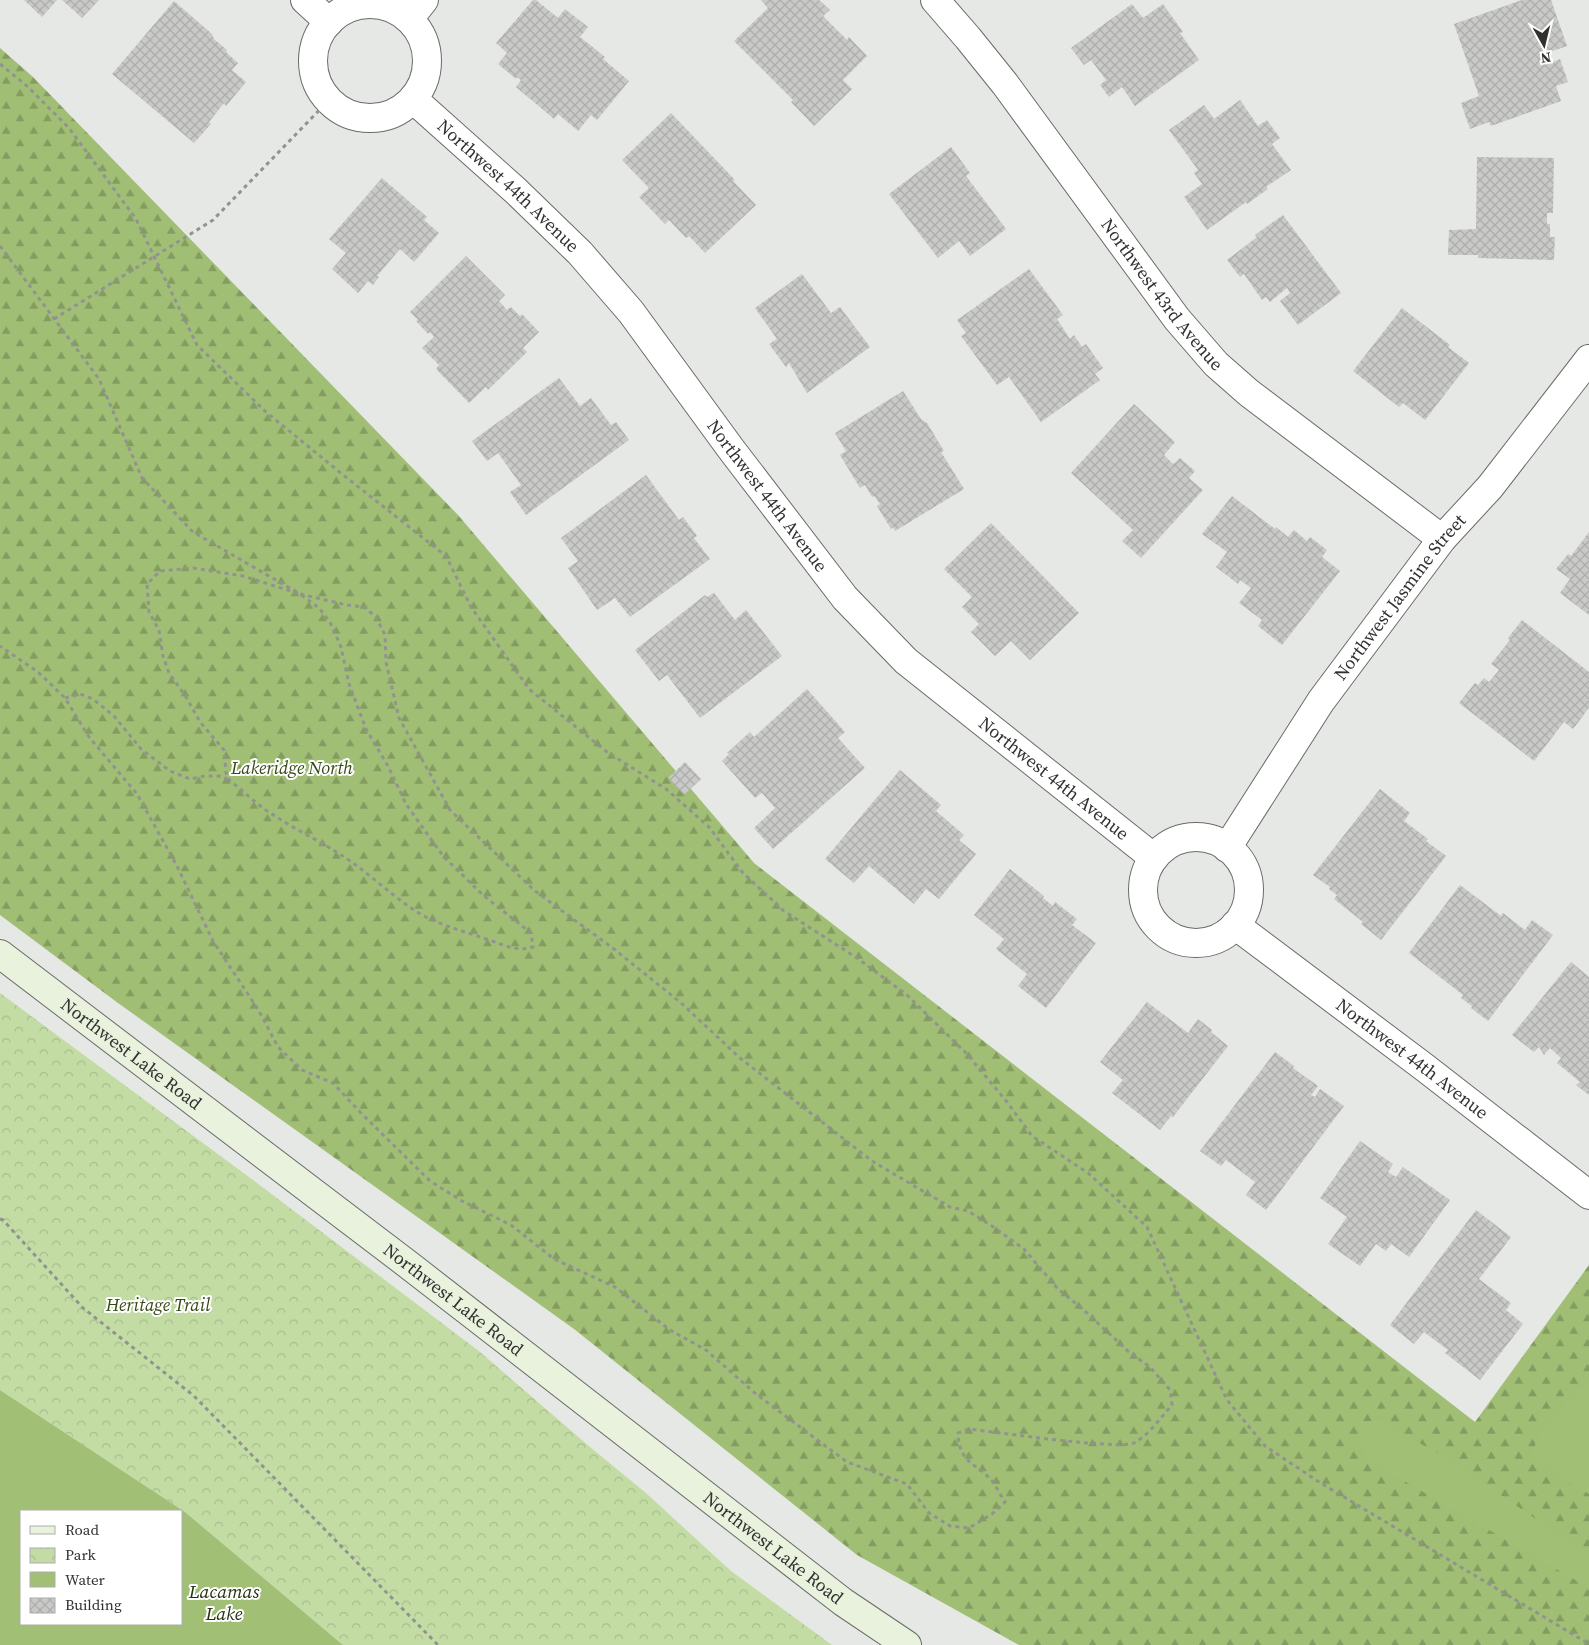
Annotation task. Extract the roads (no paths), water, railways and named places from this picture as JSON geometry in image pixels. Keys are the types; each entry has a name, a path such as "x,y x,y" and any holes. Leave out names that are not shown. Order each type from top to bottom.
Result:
{"main road":[{"name":"Northwest Lake Road","path":"0,954 410,1266 843,1602 907,1645"}],"street":[{"path":"305,0 329,22"},
{"name":"Northwest 43rd Avenue","path":"935,0 1005,84 1177,319 1216,364 1249,392 1442,539"},
{"path":"367,4 383,5 399,12 417,10 412,22 424,41 428,63 422,85 413,99 401,110 390,115 369,118 347,114 329,100 322,92 317,81 313,59 318,37 329,22 340,12 350,7 367,4"},
{"name":"Northwest 44th Avenue","path":"413,99 516,191 580,253 630,312 737,457 845,598 906,661 1154,858"},
{"name":"Northwest Jasmine Street","path":"1227,848 1321,701 1442,539 1490,488 1589,358"},
{"path":"1199,837 1209,839 1227,848 1240,862 1248,880 1248,899 1235,925 1219,937 1200,942 1180,940 1162,930 1149,915 1143,896 1145,876 1154,858 1169,844 1188,838 1199,837"},
{"name":"Northwest 44th Avenue","path":"1235,925 1424,1067 1589,1195"}],"water":[{"path":"1589,1386 1589,1494 1570,1483 1532,1455 1540,1430 1578,1389"},
{"name":"Lacamas Lake","path":"0,1390 182,1510 20,1510 20,1625 182,1625 182,1510 343,1645 0,1645"},
{"path":"1379,1420 1449,1460 1589,1555 1589,1588 1368,1460 1358,1436 1362,1422"}],"park label":[{"name":"Lakeridge North","path":"292,768"},
{"name":"Heritage Trail","path":"158,1305"}]}
